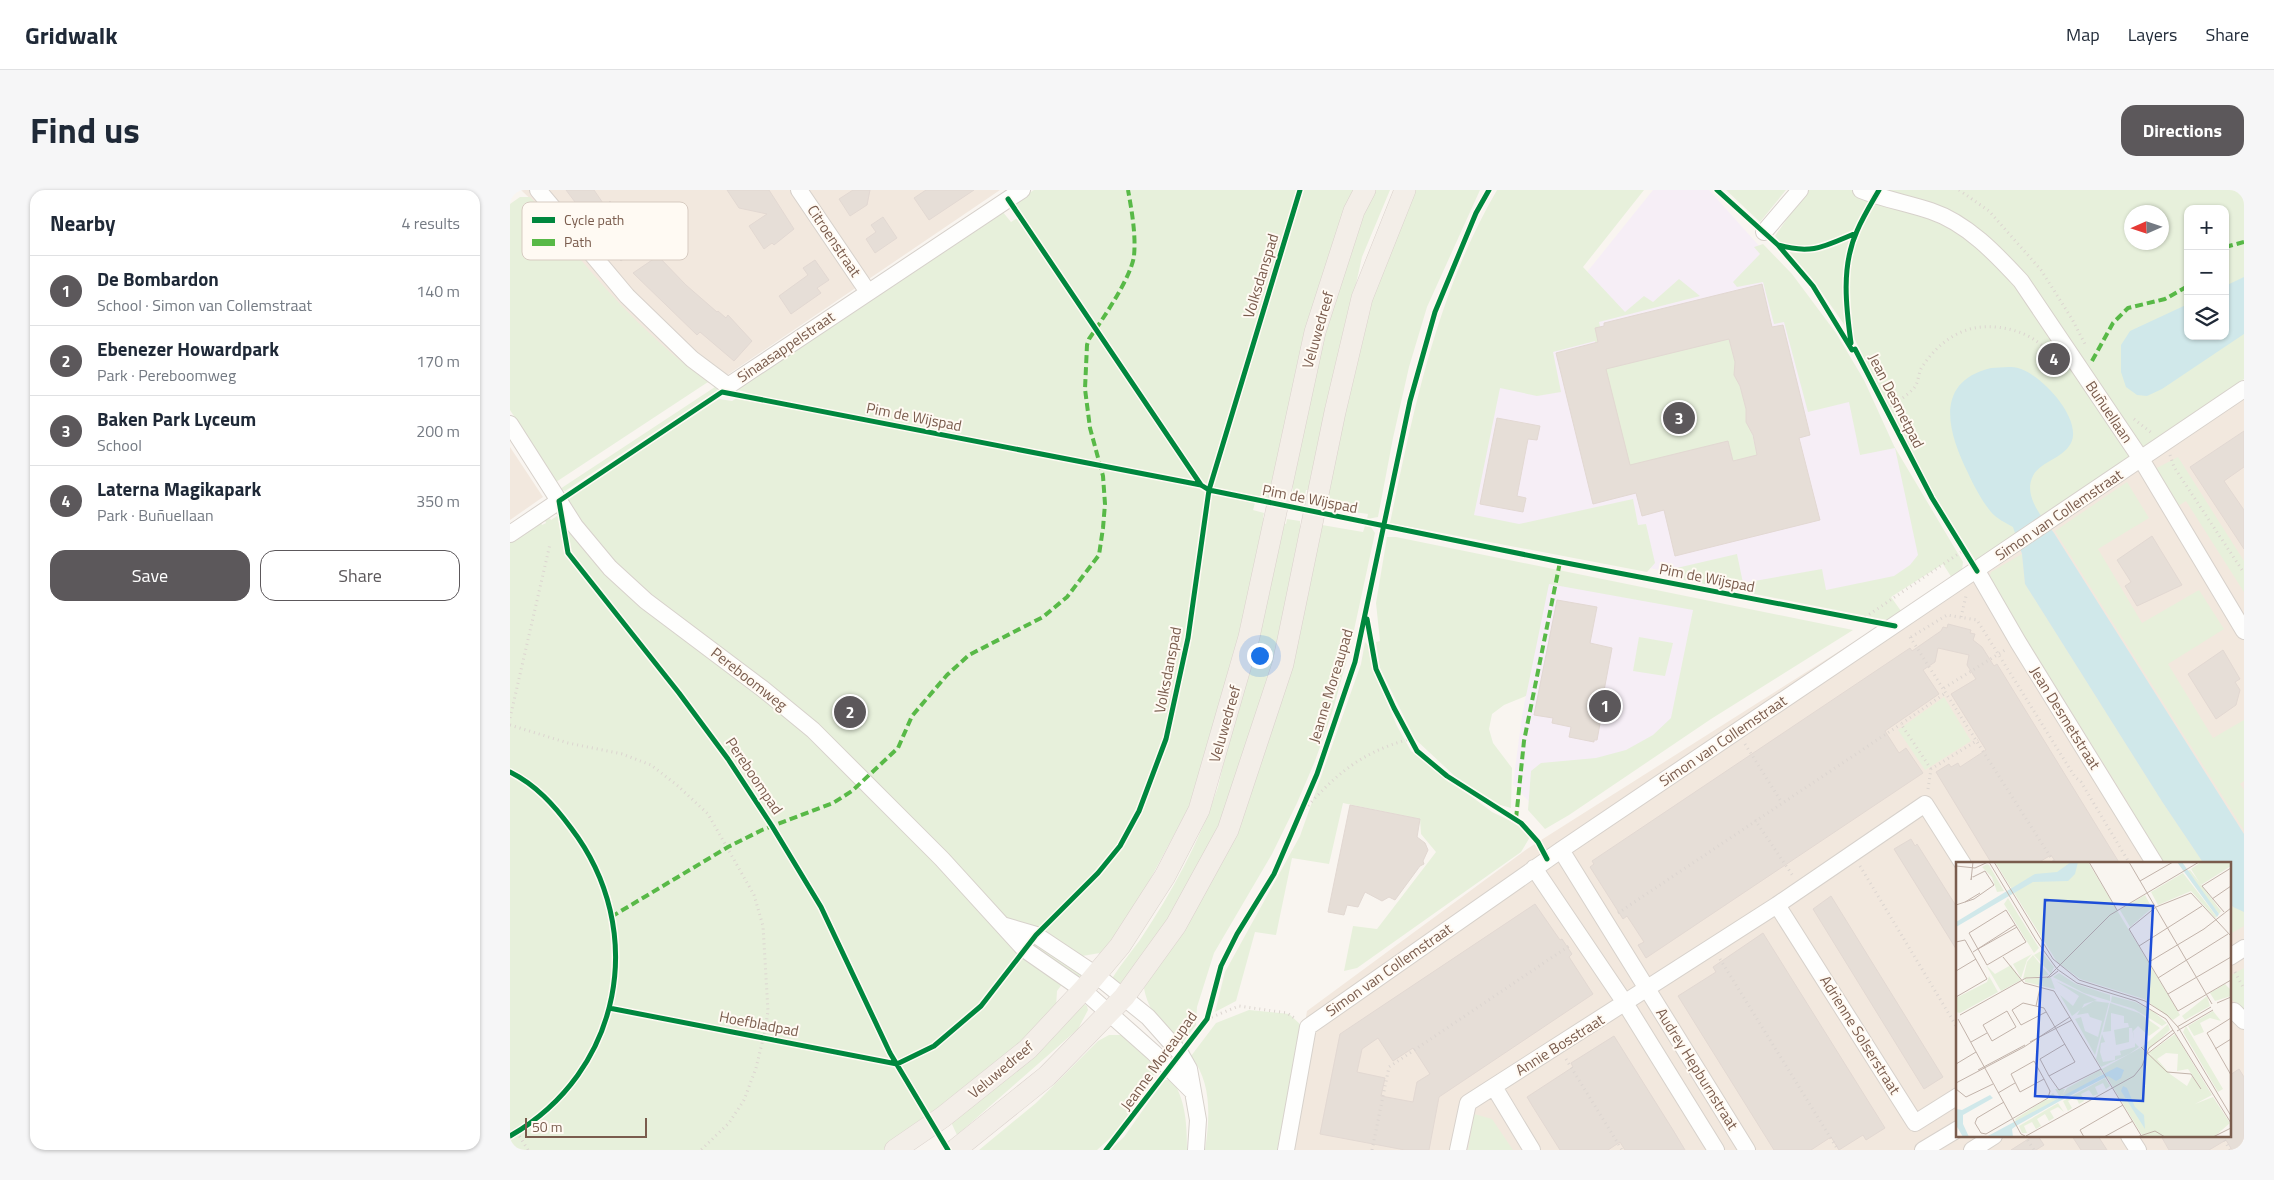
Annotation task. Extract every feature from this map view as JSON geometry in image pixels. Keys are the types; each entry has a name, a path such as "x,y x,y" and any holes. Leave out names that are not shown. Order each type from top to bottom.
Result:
{"main road":[{"name":"Veluwedreef","path":"895,1150 944,1117 1028,1049 1089,983 1120,946 1165,876 1199,810 1249,638 1316,332 1354,211 1365,190"},
{"path":"955,1150 1047,1076 1124,997 1176,925 1228,830 1283,664 1335,412 1362,298 1405,190"}],"street":[{"name":"Sinaasappelstraat","path":"538,190 548,202"},
{"name":"Citroenstraat","path":"799,190 868,292"},
{"path":"1764,232 1800,190"},
{"name":"Buñuellaan","path":"1860,190 1932,211 1964,227 1999,258 2021,281 2141,459 2244,631"},
{"name":"Sinaasappelstraat","path":"597,260 627,296 692,359 728,386 1013,192"},
{"name":"Simon van Collemstraat","path":"1308,1027 1534,868 1977,571 2244,389"},
{"name":"Pereboomweg","path":"510,424 575,526 610,568 646,601 763,689 813,730 942,858 1002,925 1036,935 1089,983 1124,997 1148,1017 1180,1053 1189,1069 1198,1120 1196,1150"},
{"path":"510,534 559,501"},
{"name":"Jean Desmetstraat","path":"1977,571 2018,642 2154,862"},
{"path":"1625,1004 1777,905 1926,804 1962,862"},
{"name":"Audrey Hepburnstraat","path":"1562,850 1747,1150"},
{"name":"Audrey Hepburnstraat","path":"1534,868 1625,1004 1716,1150"},
{"name":"Adrienne Solserstraat","path":"1777,905 1915,1122 1956,1097"},
{"path":"2232,963 2244,948"},
{"path":"1089,983 1109,1014 1193,1092"},
{"name":"Annie Bosstraat","path":"1458,1150 1468,1103 1625,1004"},
{"path":"2232,1012 2244,1021"},
{"path":"1291,1149 1308,1027"},
{"path":"1494,1087 1532,1150"},
{"path":"1924,1150 1956,1130"},
{"path":"1972,1150 1991,1138"},
{"path":"2130,1138 2138,1150"}],"path":[{"path":"1959,190 1989,211 2041,270 2072,319 2089,353"},
{"path":"1887,410 1915,387 1921,368 1932,354 1946,340 1967,328 2013,329 2035,339 2047,349"},
{"path":"2133,418 2165,442 2174,466 2244,573"},
{"path":"1960,542 1977,571"},
{"path":"510,718 550,544"},
{"path":"1862,620 1964,550"},
{"path":"1911,637 1946,615 1977,620 2075,777 2081,782 2129,862"},
{"path":"1852,618 1898,624 1911,637 2054,862"},
{"path":"1944,688 2018,642"},
{"path":"1926,804 1931,770 1901,724 1947,692"},
{"path":"510,726 568,743 622,754 637,759 662,773 708,814 754,895 761,916 766,965 768,1011 763,1037 756,1068 737,1112 720,1133 701,1150"},
{"path":"1406,731 1414,745"},
{"path":"1737,732 1782,803"},
{"path":"1298,817 1326,785 1349,766 1369,754 1410,739"},
{"path":"1931,770 1978,740"},
{"path":"1296,823 1306,799"},
{"path":"1755,820 1802,888"},
{"path":"1853,854 1956,1026"},
{"path":"1712,946 1838,1150"},
{"path":"2232,963 2244,989"},
{"path":"1207,1019 1239,1006 1287,1013 1308,1027"},
{"path":"1558,1046 1622,1150"},
{"path":"510,1136 520,1131 528,1150"},
{"path":"2027,1138 2034,1150"},
{"path":"2223,1138 2230,1150"}],"shaded area":[{"path":"521,190 1000,190 714,384 689,377 611,306 578,260 688,260 688,202 534,202"},
{"path":"1653,190 1709,190 1788,278 1866,388 1948,557 1852,607 1659,570 1458,526 1486,378 1538,333"},
{"path":"2244,389 2244,1150 1284,1150 1307,1011 1527,849 1868,633"},
{"path":"510,447 543,497 510,520"},
{"path":"1548,579 1709,608 1680,736 1547,821 1513,784 1522,716"}],"green space":[{"path":"1034,190 1357,190 1268,498 1257,496 1253,510 1264,513 1263,518 1268,520 1243,627 1190,805 1146,887 1107,947 1100,953 1082,956 1084,976 1078,976 1072,971 1057,991 1056,1007 995,1069 884,1150 510,1150 510,541 540,520 542,525 546,523 544,518 549,517 551,520 569,508 565,501 719,399 732,401 746,392 734,389 1002,211 1011,222 1022,215 1014,203"},
{"path":"1374,190 1390,190 1362,257 1310,490 1306,490 1303,504 1292,502 1293,487 1289,486 1322,336 1354,237"},
{"path":"1415,190 1480,190 1427,307 1409,367 1378,517 1367,519 1368,514 1326,508 1339,418 1370,300"},
{"path":"1497,190 1644,190 1583,267 1625,312 1644,296 1653,302 1679,279 1700,296 1599,322 1605,349 1729,339 1735,362 1734,375 1740,386 1746,409 1746,422 1752,433 1757,455 1733,461 1728,442 1629,472 1595,341 1553,352 1561,392 1537,396 1500,388 1474,515 1519,524 1633,499 1638,525 1646,524 1655,563 1647,572 1390,523 1408,437 1443,310 1458,269 1476,229"},
{"path":"1726,190 1786,190 1760,222"},
{"path":"1807,190 2244,190 2244,379 1976,561 1930,489 1855,340 1811,277 1775,236"},
{"path":"520,197 530,197 535,202 522,202 522,260 580,260 639,323 684,364 708,382 556,482 510,410 510,204"},
{"path":"1763,244 1792,274 1836,333 1864,380 1894,446 1963,562 1962,571 1952,578 1943,564 1891,597 1901,611 1887,620 1669,577 1668,570 1737,554 1743,583 1822,569 1826,590 1894,576 1910,565 1918,555 1895,448 1860,455 1849,402 1808,412 1784,322 1774,324 1763,282 1737,287 1733,282 1760,254 1754,247"},
{"path":"715,387 718,390 565,491 560,489"},
{"path":"2178,457 2244,561 2244,592 2186,501 2175,508 2153,470"},
{"path":"2127,482 2149,518 2098,549 2142,623 2199,590 2224,629 2168,664 2213,738 2244,720 2244,781 2240,784 2244,790 2244,830 2055,531"},
{"path":"1287,519 1300,521 1300,526 1303,527 1272,669 1257,722 1211,846 1167,924 1121,983 1116,984 1113,982 1113,977 1140,940 1174,885 1211,807 1218,787 1282,523 1286,524"},
{"path":"1322,525 1363,532 1365,526 1371,527 1375,533 1351,644 1333,710 1315,761 1272,854 1214,953 1197,1007 1196,1025 1182,1043 1153,1012 1144,988 1207,885"},
{"path":"1387,537 1396,537 1853,630 1711,719 1569,815 1545,829 1528,810 1531,771 1541,763 1596,758 1626,750 1653,735 1671,718 1693,610 1549,584 1526,696 1504,705 1492,714 1489,729 1493,743 1512,768 1511,808 1497,804 1459,780 1415,739 1380,668 1376,642 1380,641 1376,603"},
{"path":"2022,554 2025,584 2163,803 2203,862 2161,862 2130,810 2130,806 1989,579 1991,572"},
{"path":"1639,637 1673,643 1665,676 1633,671"},
{"path":"1365,642 1368,645 1373,670 1397,726 1411,751 1492,812 1519,825 1530,837 1521,852 1357,968 1344,971 1353,926 1377,929 1436,852 1421,834 1420,819 1343,803 1329,864 1292,858 1276,935 1255,932 1236,1001 1215,1012 1225,972 1300,836 1361,664"},
{"path":"1944,697 1971,741 1925,770 1898,730"},
{"path":"2232,907 2244,912 2244,926 2232,933"},
{"path":"2244,968 2244,1010 2232,1000 2232,975"},
{"path":"1084,1004 1088,1010 1078,1029 957,1135 951,1122"},
{"path":"1249,1010 1289,1014 1301,1025 1277,1150 1205,1150 1208,1101 1203,1077 1191,1056 1216,1023"},
{"path":"1109,1035 1121,1035 1137,1044 1153,1059 1158,1069 1118,1131 1097,1150 979,1150 1036,1103 1098,1041"},
{"path":"1164,1080 1172,1080 1183,1105 1187,1150 1110,1150 1124,1137"},
{"path":"1474,1114 1492,1119 1513,1150 1468,1150"}],"water":[{"path":"2244,277 2244,334 2162,389 2147,396 2137,395 2126,387 2121,372 2121,345 2130,331 2184,306 2184,340 2229,340 2229,284"},
{"path":"1991,368 2018,368 2038,379 2066,410 2073,433 2071,443 2062,453 2035,473 2030,485 2033,500 2040,514 2054,533 2244,834 2244,912 2232,906 2232,862 2203,862 2163,803 2025,584 2022,554 2013,527 1991,512 1978,493 1955,442 1950,411 1953,397 1960,385 1973,375"}],"building":[{"path":"566,190 594,190 602,202 575,202"},
{"path":"727,190 769,190 794,229 774,245 772,243 764,249 749,226 767,214 739,208"},
{"path":"853,190 870,190 867,205 850,216 839,199"},
{"path":"926,190 974,190 929,220 914,198"},
{"path":"883,217 897,238 875,253 866,239 876,232 871,225"},
{"path":"652,260 662,260 686,285 717,312 726,318 728,315 752,341 734,361 700,332 697,335 633,273"},
{"path":"815,260 829,280 817,288 821,293 791,314 779,296 808,275 803,268"},
{"path":"1762,284 1772,327 1783,325 1810,435 1799,438 1820,520 1675,556 1664,510 1642,516 1636,493 1593,504 1556,353 1598,342 1595,328 1604,326 1604,323","holes":["1729,339 1735,362 1734,375 1740,386 1746,409 1746,422 1753,435 1757,455 1733,461 1728,441 1630,465 1606,369"]},
{"path":"1497,418 1540,426 1537,440 1528,439 1517,496 1526,498 1523,512 1480,504"},
{"path":"2244,431 2244,467 2224,481 2244,510 2244,549 2190,467"},
{"path":"2152,536 2182,585 2137,606 2125,586 2131,582 2117,560"},
{"path":"1557,600 1597,607 1590,643 1612,648 1600,712 1602,713 1597,740 1594,740 1594,742 1569,737 1571,727 1552,723 1553,718 1534,715"},
{"path":"1948,624 1971,630 1970,633 1975,634 1973,640 1982,647 1994,666 1997,664 2119,862 2056,862 2051,855 2039,862 1991,862 1936,772 1949,764 1951,767 1958,763 1960,767 1986,750 1951,694 1976,679 1967,665 1969,655 1938,648 1935,662 1923,670 1939,694 1885,731 1899,753 1906,748 1923,773 1646,958 1638,945 1644,942 1627,916 1623,919 1590,867 1594,864 1592,861 1910,648 1912,651 1941,631 1943,627 1947,628"},
{"path":"2223,650 2240,679 2235,682 2240,690 2236,705 2216,719 2188,674"},
{"path":"1350,805 1420,819 1417,837 1425,843 1428,850 1423,861 1424,864 1420,866 1395,900 1389,897 1382,901 1365,892 1358,907 1347,905 1344,915 1328,912"},
{"path":"1911,839 1915,846 1917,844 1956,906 1956,949 1894,849"},
{"path":"1831,896 1943,1077 1924,1089 1813,909"},
{"path":"1535,904 1572,954 1569,957 1593,994 1439,1097 1429,1150 1405,1150 1320,1134 1340,1034","holes":["1378,1038 1393,1061 1413,1048 1430,1074 1417,1082 1413,1102 1381,1096 1385,1078 1357,1072 1362,1049"]},
{"path":"1763,933 1885,1128 1866,1140 1863,1135 1839,1150 1831,1137 1811,1150 1774,1150 1678,996 1716,972 1713,967"},
{"path":"1614,1036 1685,1150 1625,1150 1620,1142 1608,1150 1560,1150 1533,1107 1527,1097 1573,1067 1571,1063"},
{"path":"2239,1069 2244,1077 2244,1150 2232,1150 2226,1140 2209,1150 2169,1150 2162,1138 2232,1138 2232,1074"},
{"path":"2030,1138 2039,1138 2044,1145 2036,1150 2011,1150"},
{"path":"2073,1138 2099,1138 2107,1150 2081,1150"}],"marked path":[{"path":"611,917 728,847 762,830 833,803 852,791 898,748 912,716 947,675 969,655 1043,617 1067,597 1099,555 1105,504 1103,476 1090,428 1085,389 1087,345 1122,287 1132,265 1134,240 1128,190"},
{"path":"2229,246 2244,242"},
{"path":"2092,361 2113,323 2128,308 2165,299 2184,288"},
{"path":"1516,819 1524,741 1560,562"}],"cycle path":[{"name":"Volksdanspad","path":"609,1008 897,1064 934,1046 981,1006 1036,935 1098,873 1120,846 1139,811 1166,739 1188,638 1209,490 1300,190"},
{"name":"Jeanne Moreaupad","path":"1106,1150 1207,1019 1221,966 1237,934 1274,874 1317,774 1355,662 1410,401 1435,312 1476,213 1489,190"},
{"name":"Jean Desmetpad","path":"1717,190 1778,245 1813,286 1852,350 1855,349 1932,498 1977,571"},
{"path":"1851,343 1846,301 1849,258 1857,231 1879,190"},
{"path":"1008,199 1201,485"},
{"path":"1778,245 1800,249 1818,248 1856,233"},
{"name":"Pim de Wijspad","path":"948,1150 890,1053 821,907 772,826 728,759 679,693 568,553 559,501 722,392 1201,485 1209,490 1556,561 1895,626"},
{"path":"1367,619 1376,669 1417,751 1447,776 1521,823 1538,842 1547,859"},
{"path":"510,772 536,789 558,811 571,828 595,868 610,910 616,953 612,996 599,1037 578,1075 548,1109 510,1136"}],"place":[{"name":"Laterna Magikapark","path":"2054,359"},
{"name":"Baken Park Lyceum","path":"1679,418"},
{"name":"De Bombardon","path":"1605,706"},
{"name":"Ebenezer Howardpark","path":"850,712"}]}
